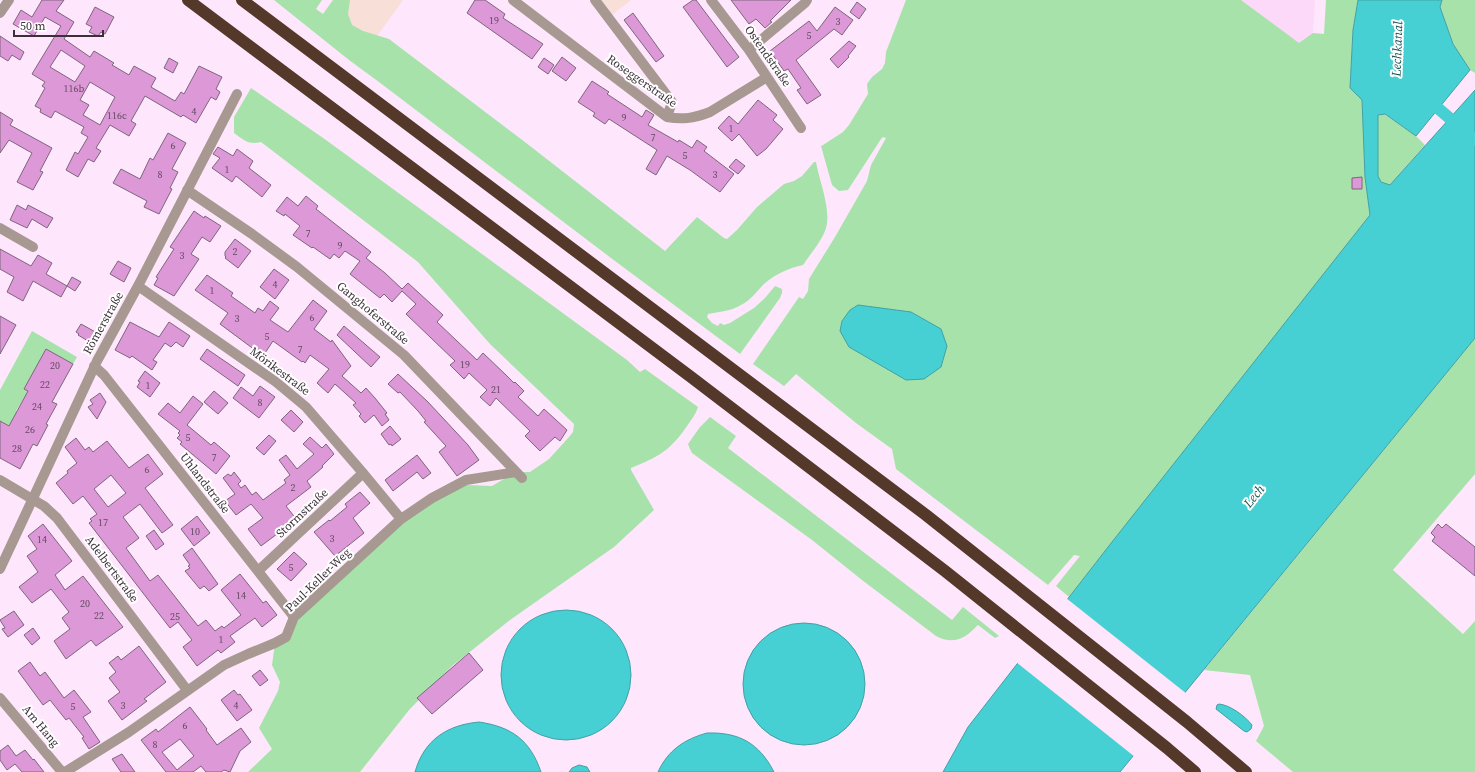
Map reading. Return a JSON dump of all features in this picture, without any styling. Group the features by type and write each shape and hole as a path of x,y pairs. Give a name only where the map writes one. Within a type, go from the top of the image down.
{"highway":[{"path":"188,0 685,372 945,571 1195,772"},
{"path":"242,0 926,516 1187,722 1246,772"}],"street":[{"path":"0,13 10,0"},
{"path":"595,0 672,102 667,117"},
{"name":"Ostendstraße","path":"711,0 749,50 801,128"},
{"path":"749,50 805,4 807,0"},
{"name":"Roseggerstraße","path":"515,1 667,117 678,119 700,116 710,112 767,77"},
{"name":"Römerstraße","path":"0,569 94,366 138,286 237,94"},
{"name":"Ganghoferstraße","path":"187,190 252,234 297,267 400,353 519,475"},
{"path":"0,228 33,247"},
{"name":"Mörikestraße","path":"138,286 276,382 306,407 401,519"},
{"name":"Uhlandstraße","path":"94,366 104,375 294,617"},
{"name":"Stormstraße","path":"258,571 363,473"},
{"name":"Paul-Keller-Weg","path":"64,772 129,732 187,690 234,660 286,637 294,617 401,519 432,498 466,480 519,475"},
{"name":"Adelbertstraße","path":"0,480 33,498 57,518 187,690"},
{"name":"Am Hang","path":"0,698 64,772"}],"shaded area":[{"path":"333,0 403,0 370,46 325,11"},
{"path":"600,0 631,0 612,15"},
{"path":"1241,0 1315,0 1313,33 1299,44"}],"green space":[{"path":"274,0 322,0 316,9 323,14 333,0 350,0 348,14 352,25 363,31 389,39 665,251 697,217 727,239 757,207 784,184 794,181 802,176 814,162 816,162 825,198 827,221 824,233 803,265 777,274 764,284 745,303 733,309 708,314 707,317 712,323 718,326 720,323 724,325 730,323 754,308 775,286 782,289 780,298 740,354 349,60"},
{"path":"906,0 1241,0 1299,43 1313,33 1324,34 1326,0 1358,0 1353,30 1350,88 1362,100 1365,177 1370,215 1069,597 1056,586 1080,556 1074,555 1048,585 896,469 892,449 856,423 796,374 784,386 753,364 799,297 803,299 808,291 809,279 867,181 871,165 886,138 883,137 881,139 848,190 839,191 832,185 821,146 843,132 868,94 867,84 872,77 882,69 885,63 886,52"},
{"path":"1442,0 1475,0 1475,73 1470,70 1453,44 1440,7"},
{"path":"251,88 326,140 627,360 640,372 645,369 698,407 695,415 675,442 663,452 631,468 654,510 614,547 510,620 452,666 409,710 360,772 248,772 272,749 259,728 278,691 280,682 272,665 275,643 294,617 432,498 467,485 492,486 516,472 530,472 549,459 573,432 574,424 490,344 418,262 261,142 249,142 234,133 234,117"},
{"path":"1384,114 1416,136 1425,145 1390,185 1381,182 1378,176 1378,115"},
{"path":"32,331 77,357 73,364 46,349 24,389 28,391 16,411 21,414 13,428 0,421 0,390"},
{"path":"1475,338 1475,474 1393,570 1463,634 1475,621 1475,772 1293,772 1256,741 1264,726 1250,675 1204,670"},
{"path":"710,417 736,436 728,448 952,620 963,607 999,636 995,638 978,625 968,634 958,639 948,640 936,636 812,540 692,453 688,444 700,427"}],"water":[{"name":"Lech","path":"1358,0 1442,0 1440,7 1453,44 1470,70 1416,136 1385,114 1378,115 1378,176 1381,182 1390,185 1475,90 1475,338 1120,772 943,772 968,727 1370,215 1365,177 1362,100 1350,88 1353,30"},
{"path":"858,305 911,312 941,329 947,346 941,367 924,379 906,380 849,347 840,331 842,321 850,310"},
{"path":"572,610 585,612 597,617 608,624 617,633 629,656 631,675 629,694 624,706 617,717 608,726 585,738 560,740 547,738 535,733 524,726 515,717 503,694 501,669 503,656 508,644 515,633 524,624 547,612"},
{"path":"804,623 828,627 847,641 861,660 865,684 861,708 847,727 828,741 804,745 780,741 761,727 747,708 743,684 747,660 761,641 780,627"},
{"path":"1217,705 1228,706 1245,718 1252,725 1251,729 1247,732 1244,731 1216,709"},
{"path":"479,722 501,727 518,737 531,751 541,772 415,772 424,751 438,736 457,727"},
{"path":"707,733 729,735 747,741 762,754 774,772 658,772 667,757 678,746 699,735"},
{"path":"579,765 587,767 590,772 569,772 572,768"}],"pier":[{"path":"1066,598 1187,694 1135,757 1016,662"}],"building":[{"path":"42,0 64,0 56,11 74,22 64,39 90,57 94,51 114,63 112,65 129,75 134,66 156,78 151,87 175,101 181,92 184,94 199,66 222,77 216,89 220,92 216,100 211,97 196,123 183,115 181,117 145,96 131,121 136,124 129,136 110,125 96,148 101,151 94,162 88,159 78,177 66,170 75,152 78,154 88,137 81,133 84,127 55,111 51,118 40,112 41,109 35,106 45,88 42,86 45,82 32,74 61,26 45,17 34,36 13,24 21,10 32,17","holes":["61,50 85,66 75,82 50,67","90,82 115,97 100,125 83,115 89,105 80,100"]},
{"path":"475,0 485,0 505,14 503,18 543,44 532,59 467,13"},
{"path":"693,0 696,0 739,57 727,67 683,7"},
{"path":"731,0 791,0 765,28 756,19 749,24"},
{"path":"857,2 866,9 859,19 850,12"},
{"path":"95,7 114,17 105,34 101,32 98,36 89,32 92,27 86,24"},
{"path":"835,7 853,20 842,35 834,29 796,60 821,95 807,104 797,90 801,88 788,69 784,71 770,51 809,21 817,31"},
{"path":"633,13 664,56 656,62 624,20"},
{"path":"0,36 24,52 20,60 12,55 8,61 0,56"},
{"path":"849,41 856,46 848,56 849,57 838,68 830,59"},
{"path":"562,57 576,68 566,81 552,71"},
{"path":"169,58 178,63 173,73 164,68"},
{"path":"544,58 554,65 548,74 538,67"},
{"path":"592,81 609,92 607,94 642,117 646,110 654,115 648,125 678,142 679,140 692,148 697,140 707,147 704,151 734,174 720,192 690,170 667,156 656,175 646,169 657,150 609,119 605,124 593,116 595,113 578,102"},
{"path":"758,100 777,115 773,120 783,129 766,149 757,156 739,134 732,141 718,128 729,116 738,124"},
{"path":"0,112 13,120 10,125 52,148 40,171 43,172 33,190 17,182 32,153 9,140 0,153"},
{"path":"168,133 186,143 172,169 178,172 170,188 172,189 159,214 144,207 147,201 113,183 121,169 140,179 150,158 153,160"},
{"path":"218,147 233,156 237,149 253,161 249,168 271,185 262,197 236,176 232,182 212,168 220,158 213,154"},
{"path":"736,159 745,166 738,174 729,167"},
{"path":"1362,177 1362,189 1352,189 1352,178"},
{"path":"306,196 318,206 316,209 371,252 366,258 402,289 408,283 443,315 437,322 477,360 483,353 514,383 515,382 524,391 518,397 538,416 544,409 567,430 560,441 555,437 540,451 525,436 530,431 496,398 490,406 480,397 487,390 469,373 464,379 450,365 455,361 406,314 416,304 402,291 392,302 384,294 380,298 350,274 360,261 345,251 339,258 334,254 330,259 293,235 300,226 285,214 284,216 276,211 287,197 298,206"},
{"path":"17,205 26,210 28,205 53,218 47,228 32,219 27,228 10,220"},
{"path":"194,211 204,218 205,216 221,226 210,242 202,237 191,254 199,259 174,296 154,285 158,278 156,277 174,249 170,247"},
{"path":"235,239 251,251 238,268 225,258 225,252"},
{"path":"0,249 31,266 38,255 52,263 46,274 67,286 61,297 33,281 23,301 7,292 14,277 0,269"},
{"path":"118,261 131,268 124,282 110,274"},
{"path":"274,269 289,280 275,299 260,287"},
{"path":"207,275 233,293 231,296 255,313 258,308 263,311 270,301 279,308 270,320 288,332 313,300 327,311 314,329 331,342 332,340 351,366 342,376 361,393 366,388 387,413 385,414 389,420 382,426 374,415 365,423 359,416 361,414 353,405 356,403 335,384 328,393 317,383 329,369 310,355 305,363 303,361 302,362 273,341 263,356 220,324 228,313 195,290"},
{"path":"72,277 81,282 75,291 67,286"},
{"path":"0,316 16,325 0,354"},
{"path":"130,322 159,337 169,322 190,336 183,347 176,342 171,347 165,343 153,360 157,362 152,370 132,356 130,358 115,350"},
{"path":"81,324 99,334 93,344 78,335 79,334 76,332"},
{"path":"344,326 380,357 371,367 337,335"},
{"path":"46,349 73,364 52,402 57,404 46,424 48,425 37,446 33,444 20,469 0,458 0,421 9,426 28,391 24,389"},
{"path":"207,349 245,375 238,386 200,359"},
{"path":"145,371 160,383 150,397 137,387 140,382 138,381"},
{"path":"398,374 428,402 468,445 479,460 457,476 439,452 446,446 424,422 426,421 418,411 400,392 398,393 388,384"},
{"path":"260,386 275,397 259,418 233,398 241,387 253,396"},
{"path":"214,391 228,403 218,414 204,402"},
{"path":"100,393 106,402 97,419 88,407 93,404 90,400"},
{"path":"193,396 203,404 187,425 211,445 214,442 230,456 216,474 180,444 182,442 177,438 180,435 178,433 180,431 158,414 168,403 180,413"},
{"path":"291,410 303,422 294,432 281,420"},
{"path":"390,426 401,439 392,446 391,444 389,445 381,434"},
{"path":"269,435 276,441 264,455 256,448"},
{"path":"310,437 322,448 326,444 334,454 322,466 323,467 307,481 311,487 286,506 297,520 293,523 294,524 287,530 285,528 261,546 248,529 263,518 251,504 236,515 225,501 235,494 223,478 228,474 231,476 234,472 241,481 238,484 241,488 245,485 252,495 256,492 263,500 286,483 284,480 290,475 279,460 286,455 297,469 314,454 303,444"},
{"path":"76,438 85,450 89,447 93,452 107,441 129,468 148,454 163,474 145,488 173,525 162,533 140,504 123,517 139,538 126,548 150,581 158,575 198,626 206,620 215,631 222,626 224,628 241,615 221,590 240,574 263,603 266,601 277,615 262,627 255,618 230,636 235,642 221,653 218,650 197,666 183,647 192,640 178,622 170,628 89,523 92,521 90,519 97,514 83,496 73,504 56,483 77,463 65,447","holes":["111,475 126,493 108,507 94,489"]},
{"path":"417,455 431,473 423,479 417,472 393,491 385,480"},
{"path":"360,492 370,503 353,518 364,533 335,556 314,532 347,507 345,504"},
{"path":"197,516 210,533 194,546 181,529"},
{"path":"43,524 72,561 55,575 65,590 83,576 123,627 96,646 91,640 66,659 54,641 70,629 62,618 69,612 51,589 32,603 19,587 38,572 27,556 37,549 28,536"},
{"path":"1438,524 1442,528 1446,524 1475,547 1475,576 1432,541 1435,537 1431,533"},
{"path":"154,530 164,544 156,550 146,536"},
{"path":"192,548 218,584 209,591 204,586 200,589 185,571 190,568 188,566 190,565 183,555"},
{"path":"294,552 307,564 291,581 277,569"},
{"path":"14,611 24,625 8,637 2,629 5,628 0,620"},
{"path":"33,628 40,638 32,645 24,635"},
{"path":"139,646 166,682 144,699 147,701 122,720 108,701 120,692 109,678 116,672 109,663 118,656 121,660"},
{"path":"469,653 483,670 432,714 417,698"},
{"path":"30,662 40,676 45,672 64,698 74,690 91,712 83,717 100,742 89,749 82,738 84,737 69,718 66,720 50,700 43,705 18,671"},
{"path":"260,670 268,680 260,686 252,676"},
{"path":"234,690 238,695 240,694 252,710 237,721 221,700"},
{"path":"190,707 217,745 241,728 251,742 240,751 230,772 224,770 221,772 206,772 201,766 193,772 166,772 141,740 156,729 158,732","holes":["180,739 194,756 177,770 162,752"]},
{"path":"8,745 16,756 25,750 44,772 22,772 15,764 7,770 0,760 0,751"},
{"path":"122,754 135,772 121,772 112,759"}],"waterway":[{"name":"Lechkanal","path":"1426,98 1475,140"}]}
